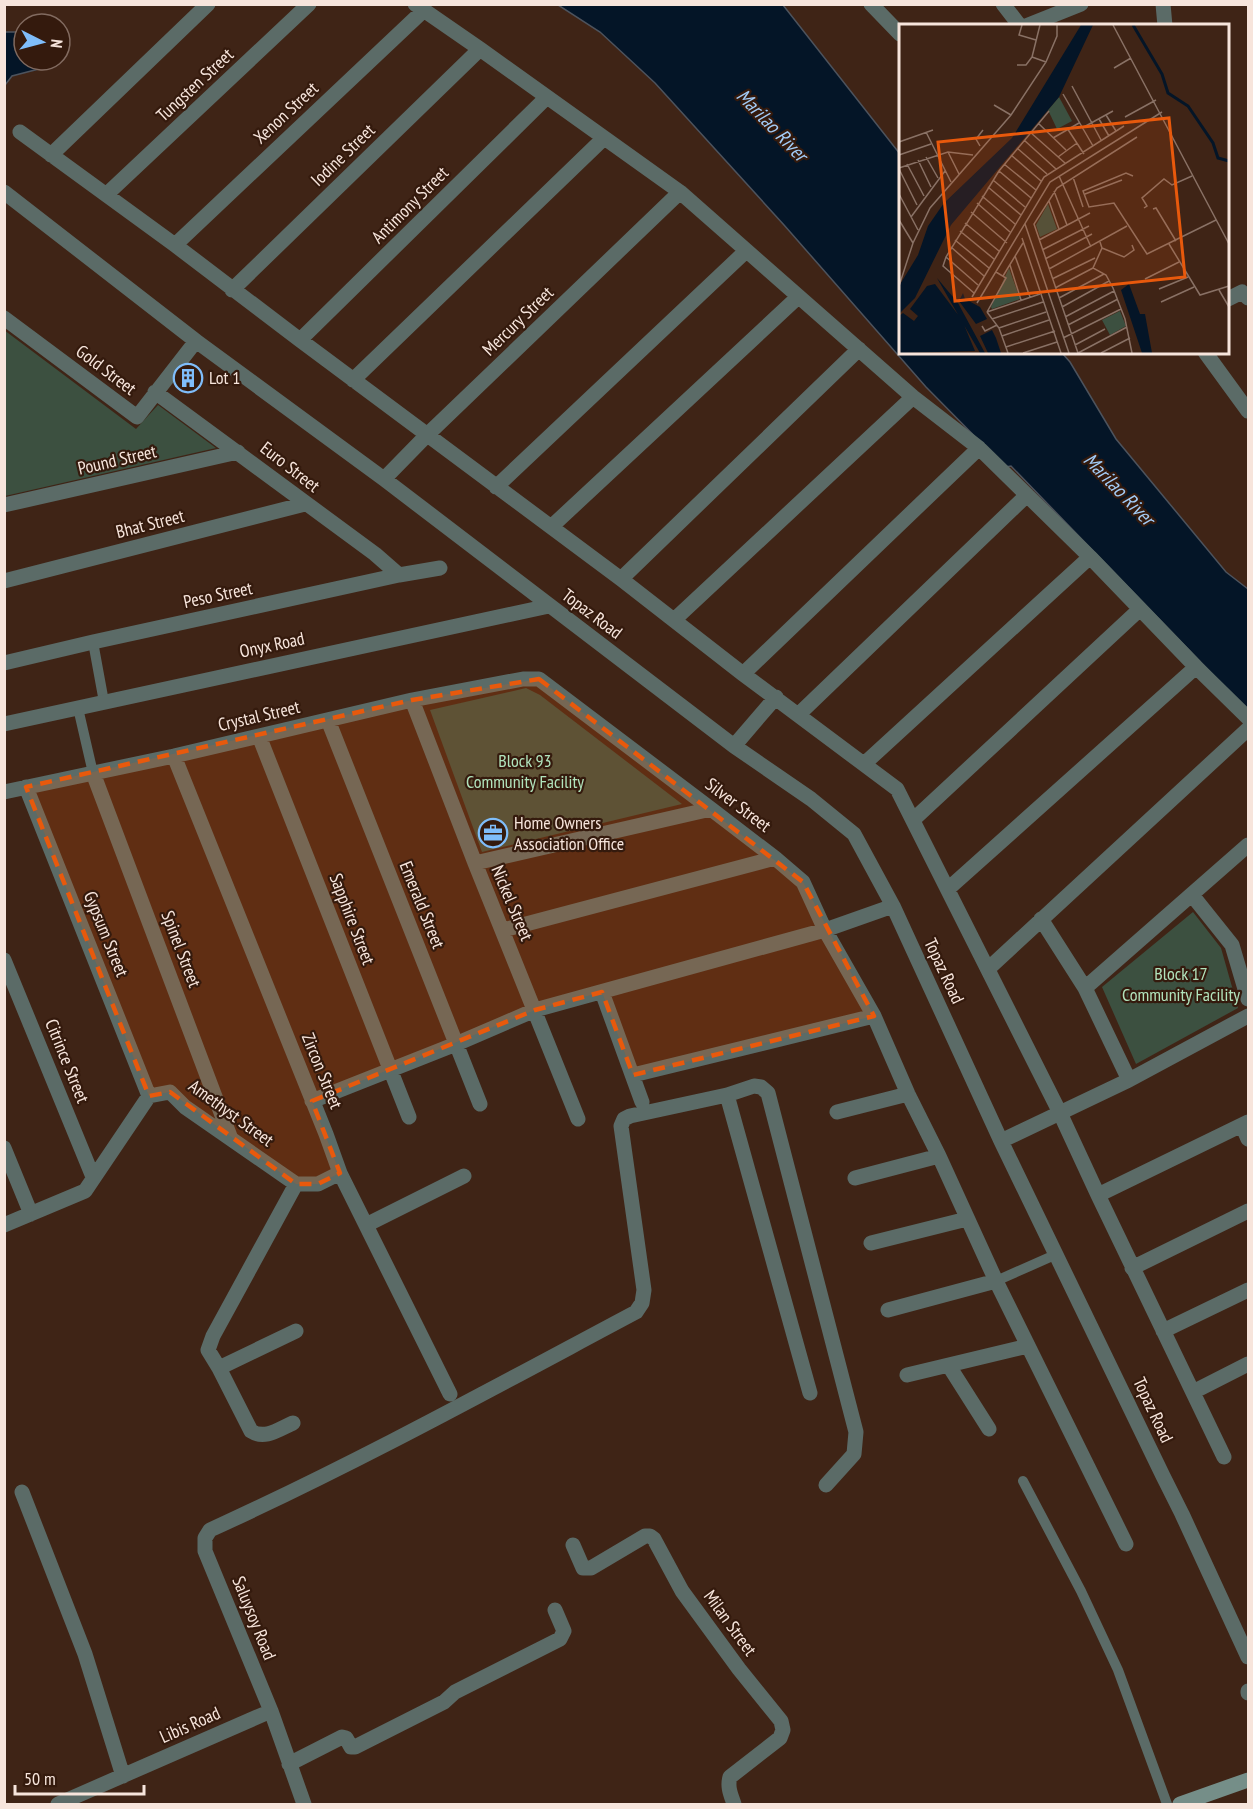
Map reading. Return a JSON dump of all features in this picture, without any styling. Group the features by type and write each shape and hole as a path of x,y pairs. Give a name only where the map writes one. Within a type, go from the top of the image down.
{"main road":[{"path":"1180,1804 1248,1780"}],"street":[{"path":"51,155 208,4"},
{"name":"Tungsten Street","path":"107,194 309,4"},
{"path":"871,4 899,33"},
{"path":"1003,4 1018,24"},
{"path":"1031,24 1081,4"},
{"path":"1163,4 1165,24"},
{"path":"419,7 680,192 913,397 979,448 1248,718"},
{"name":"Xenon Street","path":"174,245 419,7"},
{"name":"Iodine Street","path":"232,290 480,49"},
{"name":"Antimony Street","path":"300,340 547,97"},
{"path":"21,132 107,194 426,436 621,579 897,789 1060,1113 1224,1457"},
{"path":"353,380 604,138"},
{"path":"4,192 196,341 384,480"},
{"name":"Mercury Street","path":"384,480 426,436 680,192"},
{"path":"496,487 746,251"},
{"path":"1229,298 1242,292 1248,298"},
{"path":"551,527 798,297"},
{"name":"Gold Street","path":"4,318 137,417 196,341"},
{"path":"621,579 859,349"},
{"path":"1206,354 1248,411"},
{"name":"Euro Street","path":"155,392 375,554 399,575"},
{"path":"674,620 913,397"},
{"path":"743,674 979,448"},
{"name":"Pound Street","path":"4,505 238,452"},
{"name":"Topaz Road","path":"384,480 734,746 811,799 854,834 893,906 1002,1141 1182,1514 1248,1657"},
{"path":"798,715 1027,495"},
{"name":"Bhat Street","path":"4,581 305,504"},
{"path":"864,764 1090,557"},
{"name":"Peso Street","path":"4,663 399,575 440,568"},
{"name":"Onyx Road","path":"4,724 549,606"},
{"path":"913,820 1140,609"},
{"path":"948,889 1196,667"},
{"name":"Crystal Street","path":"4,792 174,756 412,700 523,680"},
{"name":"Silver Street","path":"523,680 539,680 711,809 803,882 825,930 874,1016 996,1281 1126,1544"},
{"path":"734,746 776,697"},
{"name":"Nickel Street","path":"412,700 578,1119"},
{"name":"Emerald Street","path":"328,720 480,1104"},
{"path":"988,969 1248,729"},
{"name":"Sapphire Street","path":"259,736 409,1117"},
{"name":"Zircon Street","path":"174,756 340,1173 450,1394"},
{"name":"Spinel Street","path":"93,773 231,1139"},
{"name":"Gypsum Street","path":"26,787 149,1095"},
{"path":"475,863 711,809"},
{"path":"1085,988 1248,846"},
{"path":"503,930 775,858"},
{"path":"1192,895 1232,945 1248,999"},
{"path":"312,1101 535,1010 825,930 893,906"},
{"path":"1041,919 1085,988 1129,1080"},
{"name":"Citrince Street","path":"4,960 93,1177"},
{"path":"602,992 642,1102"},
{"path":"633,1075 874,1016"},
{"path":"1002,1141 1129,1080 1248,1016"},
{"path":"810,1393 727,1095 754,1086 761,1087 768,1093 856,1432 854,1454 826,1485"},
{"name":"Amethyst Street","path":"149,1095 170,1092 185,1107 296,1184"},
{"path":"837,1112 908,1094"},
{"path":"4,1225 84,1191 149,1095"},
{"name":"Saluysoy Road","path":"304,1804 271,1711 205,1551 205,1538 210,1530 271,1503 636,1312 642,1303 644,1290 621,1126 624,1119 630,1116 727,1095"},
{"path":"1098,1196 1245,1123 1248,1139"},
{"path":"4,1148 31,1214"},
{"path":"855,1178 939,1156"},
{"path":"293,1423 267,1435 258,1435 251,1431 208,1350 213,1336 296,1184 318,1184 340,1173"},
{"path":"366,1225 464,1176"},
{"path":"1132,1268 1248,1211"},
{"path":"871,1242 967,1220"},
{"path":"888,1310 996,1281"},
{"path":"1163,1331 1248,1290"},
{"path":"219,1368 296,1331"},
{"path":"907,1375 1028,1347"},
{"path":"1192,1392 1248,1364"},
{"path":"949,1366 989,1429"},
{"path":"22,1492 85,1654 123,1776"},
{"name":"Milan Street","path":"573,1545 582,1568 586,1569 645,1536 654,1539 682,1591 739,1669 781,1721 783,1730 780,1738 730,1777 728,1784 734,1804"},
{"path":"289,1764 342,1737 355,1747 444,1702 455,1692 560,1639 564,1631 555,1610"},
{"name":"Libis Road","path":"58,1804 271,1711"}],"lane":[{"path":"93,642 104,702"},
{"path":"78,708 93,773"},
{"path":"996,1281 1057,1254"},
{"path":"1023,1481 1081,1591 1118,1670 1167,1804"}],"highlighted area":[{"path":"539,679 803,882 874,1016 633,1075 602,992 535,1010 312,1101 340,1173 318,1184 296,1184 170,1092 149,1096 26,787 412,700"}],"green space":[{"path":"4,330 136,429 158,405 216,448 5,496"},
{"name":"Block 93 Community Facility","path":"526,688 540,695 682,804 482,852 430,710"},
{"name":"Block 17 Community Facility","path":"1193,912 1221,948 1238,1008 1136,1064 1102,987"}],"water":[{"name":"Marilao River","path":"558,5 783,5 899,153 899,354 1063,354 1116,439 1226,572 1248,589 1248,711 1011,466 1005,467 926,387 784,225 655,83 600,32"},
{"path":"4,32 12,32 12,72 27,72 12,76 5,85"}],"place":[{"name":"Lot 1","path":"188,378"},
{"name":"Home Owners Association Office","path":"493,833"}]}
